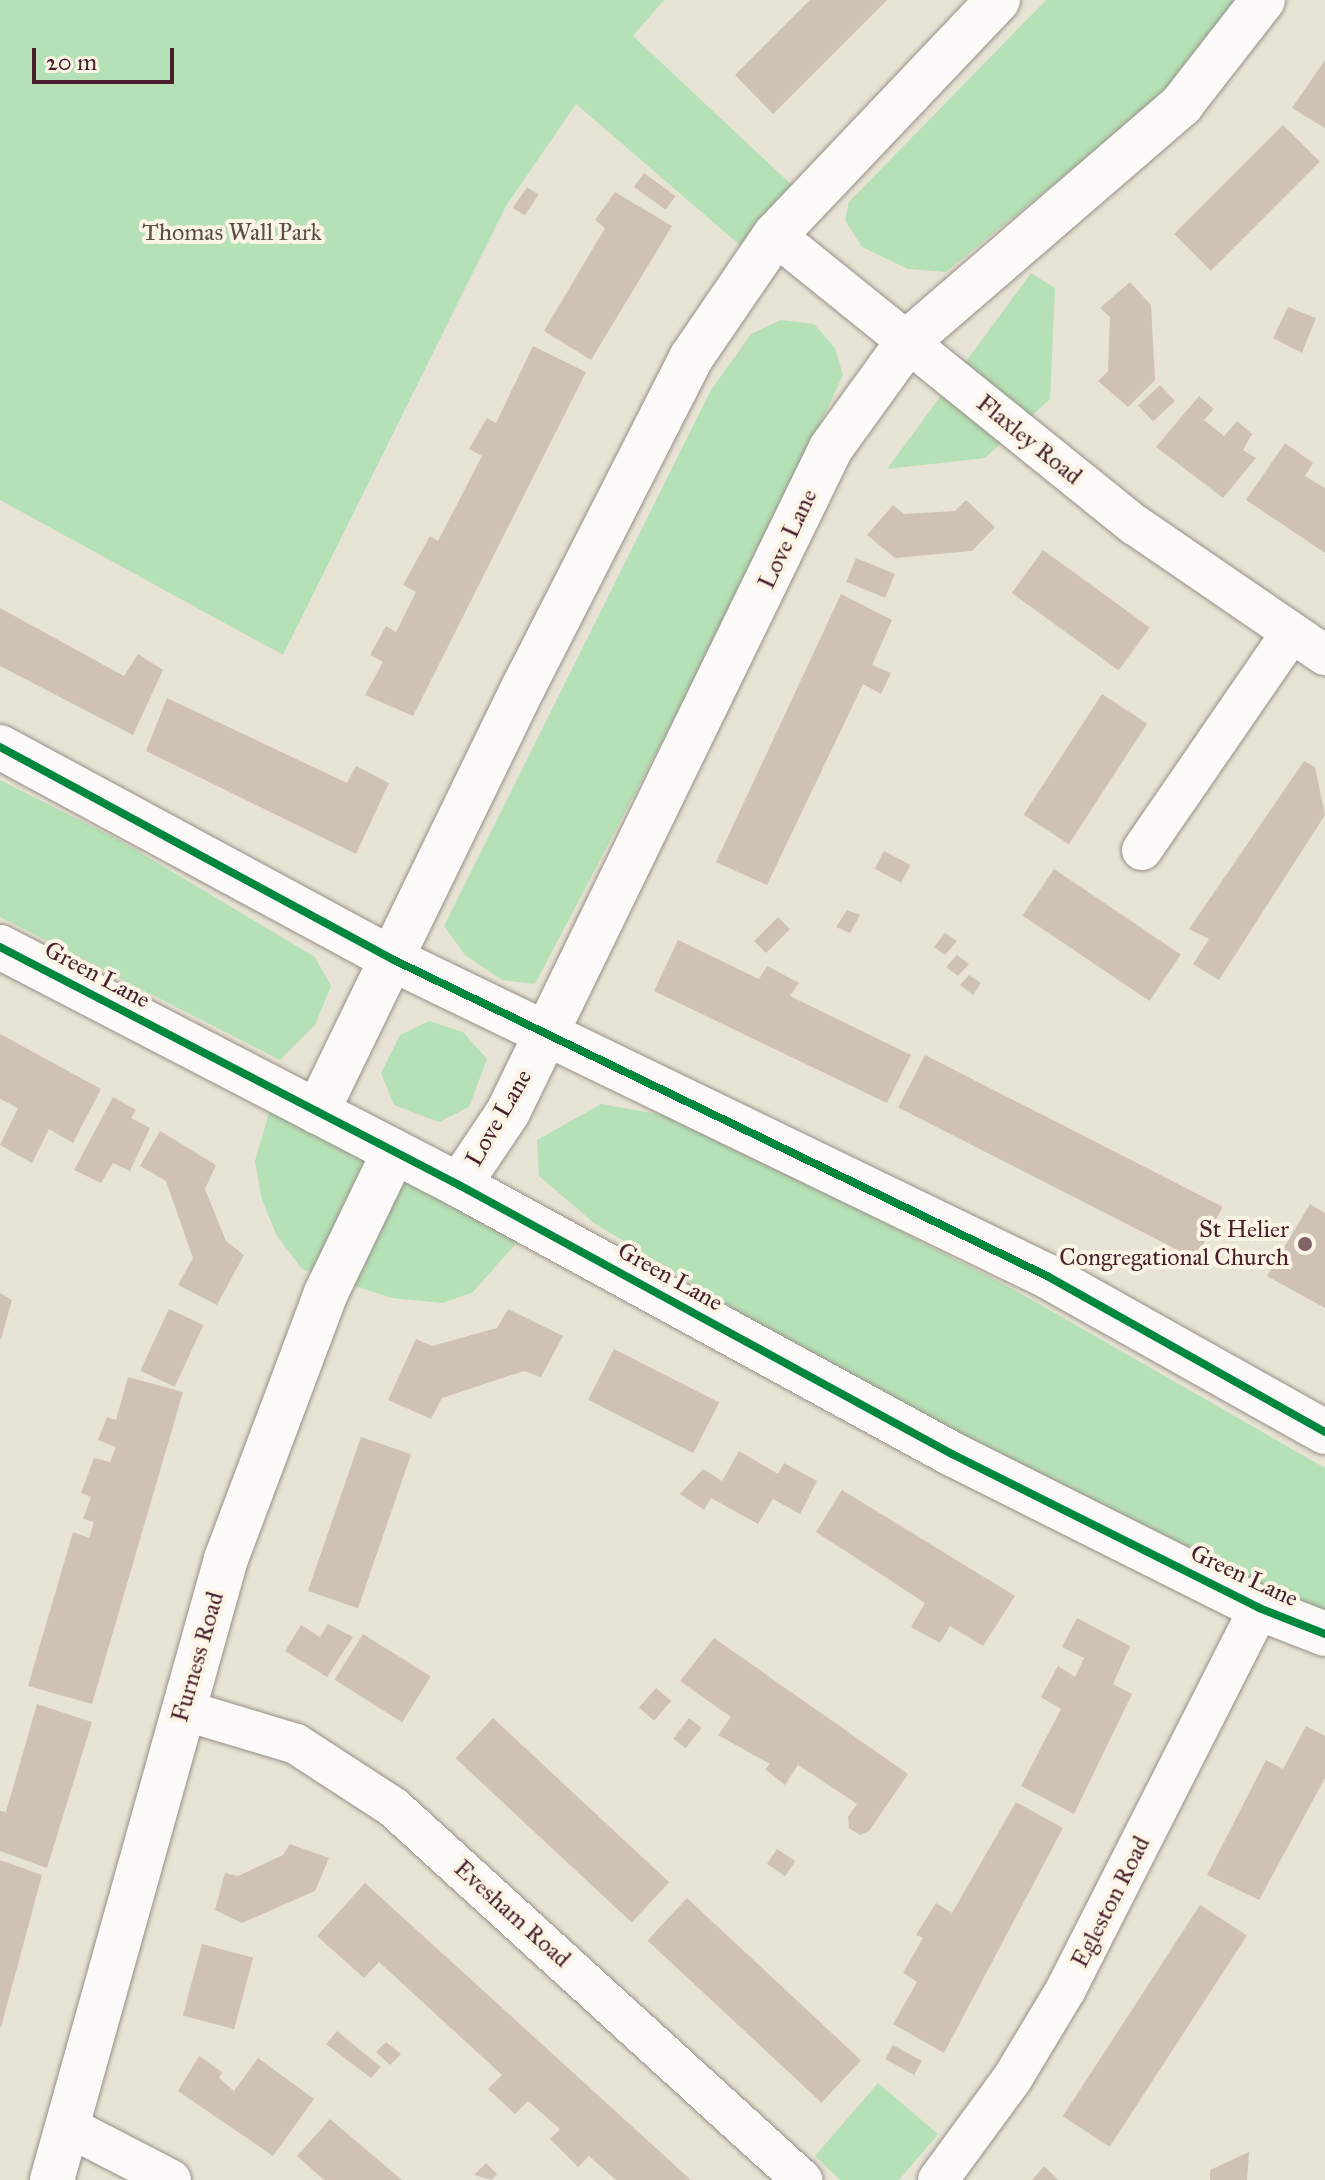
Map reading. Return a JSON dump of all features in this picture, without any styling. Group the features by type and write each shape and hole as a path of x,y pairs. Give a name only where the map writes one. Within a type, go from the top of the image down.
{"street":[{"path":"317,1112 394,960 524,686 691,358 775,235 998,0"},
{"name":"Love Lane","path":"459,1185 508,1112 831,448 909,340 1182,104 1263,0"},
{"name":"Flaxley Road","path":"775,235 1135,525 1290,635 1325,655"},
{"path":"1142,850 1290,635"},
{"path":"0,747 394,960 1047,1276 1325,1432"},
{"name":"Green Lane","path":"0,947 459,1185 952,1454 1259,1608 1325,1634"},
{"name":"Furness Road","path":"52,2180 226,1559 326,1293 394,1152"},
{"name":"Egleston Road","path":"938,2180 1012,2079 1066,1989 1259,1608"},
{"name":"Evesham Road","path":"183,1710 296,1744 393,1807 802,2180"},
{"path":"67,2126 171,2180"}],"green space":[{"name":"Thomas Wall Park","path":"0,0 664,0 633,36 795,188 749,253 576,104 506,206 283,655 0,500"},
{"path":"1046,0 1240,0 1173,87 946,272 908,269 862,247 845,220 849,202"},
{"path":"1031,273 1055,288 1050,399 985,458 887,469"},
{"path":"781,320 814,324 835,348 843,375 760,555 535,984 502,980 465,955 444,926 711,390 751,334"},
{"path":"0,780 121,841 315,957 331,986 315,1025 280,1060 0,917"},
{"path":"429,1021 463,1032 487,1059 469,1107 439,1122 394,1105 381,1073 400,1035"},
{"path":"273,1099 526,1232 473,1292 443,1303 392,1298 302,1269 277,1236 262,1200 255,1161"},
{"path":"601,1104 680,1118 1013,1289 1325,1468 1325,1616 890,1404 594,1223 539,1176 537,1140"},
{"path":"878,2083 938,2134 899,2180 840,2180 815,2156"}],"building":[{"path":"810,0 887,0 773,114 735,75"},
{"path":"1325,60 1325,128 1292,108"},
{"path":"1283,125 1320,162 1211,271 1174,234"},
{"path":"644,173 676,196 666,210 634,187"},
{"path":"527,187 539,195 525,216 513,208"},
{"path":"615,192 672,226 591,360 544,331 605,228 595,220"},
{"path":"1130,282 1151,305 1155,380 1128,407 1098,381 1108,371 1110,317 1100,308"},
{"path":"1288,307 1316,318 1302,353 1273,338"},
{"path":"533,346 586,372 413,716 365,695 383,662 370,655 386,626 396,632 416,592 403,585 430,536 438,541 482,456 469,449 487,418 496,423"},
{"path":"1160,385 1175,401 1153,422 1138,405"},
{"path":"1199,396 1214,409 1204,420 1224,436 1237,421 1252,434 1243,450 1256,458 1223,498 1156,447"},
{"path":"1285,443 1313,463 1305,476 1325,488 1325,553 1246,500"},
{"path":"966,500 995,527 972,551 895,558 867,535 893,505 904,514 955,511"},
{"path":"1043,550 1150,628 1119,670 1012,593"},
{"path":"856,558 895,574 885,598 846,582"},
{"path":"841,594 892,620 872,665 891,673 881,694 863,684 767,885 716,862"},
{"path":"0,608 124,676 138,654 163,670 133,735 0,666"},
{"path":"1102,694 1147,723 1069,844 1024,815"},
{"path":"167,698 347,783 356,766 389,783 356,854 146,751"},
{"path":"1304,761 1315,767 1325,815 1219,980 1193,964 1209,939 1189,929"},
{"path":"884,851 910,865 901,883 875,869"},
{"path":"1054,869 1181,955 1150,1001 1023,915"},
{"path":"847,910 860,915 850,933 836,927"},
{"path":"778,917 790,929 766,953 754,941"},
{"path":"945,933 957,941 945,955 934,947"},
{"path":"678,940 759,979 767,966 799,983 790,996 911,1055 887,1103 654,991"},
{"path":"957,955 969,964 958,976 946,967"},
{"path":"969,975 981,983 973,995 960,985"},
{"path":"0,1034 101,1089 73,1143 49,1129 32,1163 0,1145 18,1108 0,1099"},
{"path":"925,1055 1223,1207 1196,1259 898,1108"},
{"path":"113,1097 136,1110 131,1118 150,1128 130,1171 113,1163 101,1183 74,1170"},
{"path":"160,1131 216,1165 205,1189 226,1241 244,1255 217,1305 178,1285 193,1258 166,1181 140,1166"},
{"name":"St Helier Congregational Church","path":"1310,1204 1325,1213 1325,1308 1267,1276"},
{"path":"0,1293 12,1300 1,1339 0,1339"},
{"path":"169,1309 203,1325 175,1387 140,1371"},
{"path":"508,1309 563,1336 541,1377 524,1371 442,1398 431,1419 388,1400 416,1339 432,1346 497,1328"},
{"path":"614,1349 719,1403 693,1453 588,1400"},
{"path":"128,1377 183,1392 92,1704 28,1686 73,1532 89,1538 94,1522 83,1519 91,1497 81,1493 94,1458 110,1462 116,1447 98,1440 107,1417 116,1420"},
{"path":"361,1437 411,1454 358,1608 308,1591"},
{"path":"739,1451 778,1474 784,1463 817,1481 800,1514 773,1499 758,1524 711,1498 704,1510 680,1494 703,1469 722,1481"},
{"path":"842,1490 1015,1596 983,1646 950,1626 940,1643 911,1627 925,1603 816,1532"},
{"path":"1077,1618 1130,1646 1113,1684 1132,1694 1074,1814 1021,1786 1061,1709 1041,1697 1058,1666 1075,1677 1084,1658 1062,1647"},
{"path":"328,1624 353,1637 327,1677 285,1651 301,1625 320,1637"},
{"path":"363,1634 431,1676 402,1722 334,1680"},
{"path":"714,1638 908,1774 869,1831 860,1835 849,1828 848,1817 857,1804 798,1765 785,1785 765,1769 770,1764 718,1735 731,1717 680,1681"},
{"path":"656,1688 671,1701 654,1721 639,1708"},
{"path":"37,1704 92,1722 47,1868 0,1851 0,1811 6,1812"},
{"path":"493,1718 669,1882 632,1923 455,1758"},
{"path":"689,1718 702,1728 686,1748 673,1738"},
{"path":"1306,1726 1325,1736 1325,1778 1259,1900 1207,1875 1266,1760 1283,1769"},
{"path":"1016,1802 1063,1828 944,2053 893,2024 917,1982 903,1973 923,1938 916,1935 936,1903 952,1913"},
{"path":"290,1844 329,1858 315,1891 242,1923 215,1910 225,1873 238,1876 283,1855"},
{"path":"777,1849 795,1861 785,1876 767,1864"},
{"path":"0,1860 42,1875 1,2027 0,2027"},
{"path":"365,1883 691,2180 616,2180 589,2156 578,2167 550,2139 560,2129 528,2101 515,2114 488,2089 502,2075 379,1962 364,1978 317,1936"},
{"path":"687,1898 861,2060 822,2103 647,1940"},
{"path":"1200,1905 1247,1935 1110,2147 1063,2116"},
{"path":"202,1944 253,1958 234,2029 183,2015"},
{"path":"337,2031 381,2067 371,2078 326,2044"},
{"path":"386,2042 401,2054 390,2065 376,2052"},
{"path":"893,2045 922,2061 914,2075 885,2059"},
{"path":"199,2056 222,2072 219,2078 234,2091 258,2058 314,2099 273,2156 178,2091"},
{"path":"330,2119 402,2180 324,2180 297,2156"},
{"path":"1249,2152 1247,2180 1210,2180 1210,2170"},
{"path":"486,2163 497,2174 492,2180 474,2175"},
{"path":"1044,2166 1058,2180 1032,2180"}],"cycle path":[{"path":"0,747 394,960 1047,1276 1325,1432"},
{"path":"0,947 459,1185 952,1454 1259,1608 1325,1634"}],"place":[{"name":"St Helier Congregational Church","path":"1305,1244"}]}
